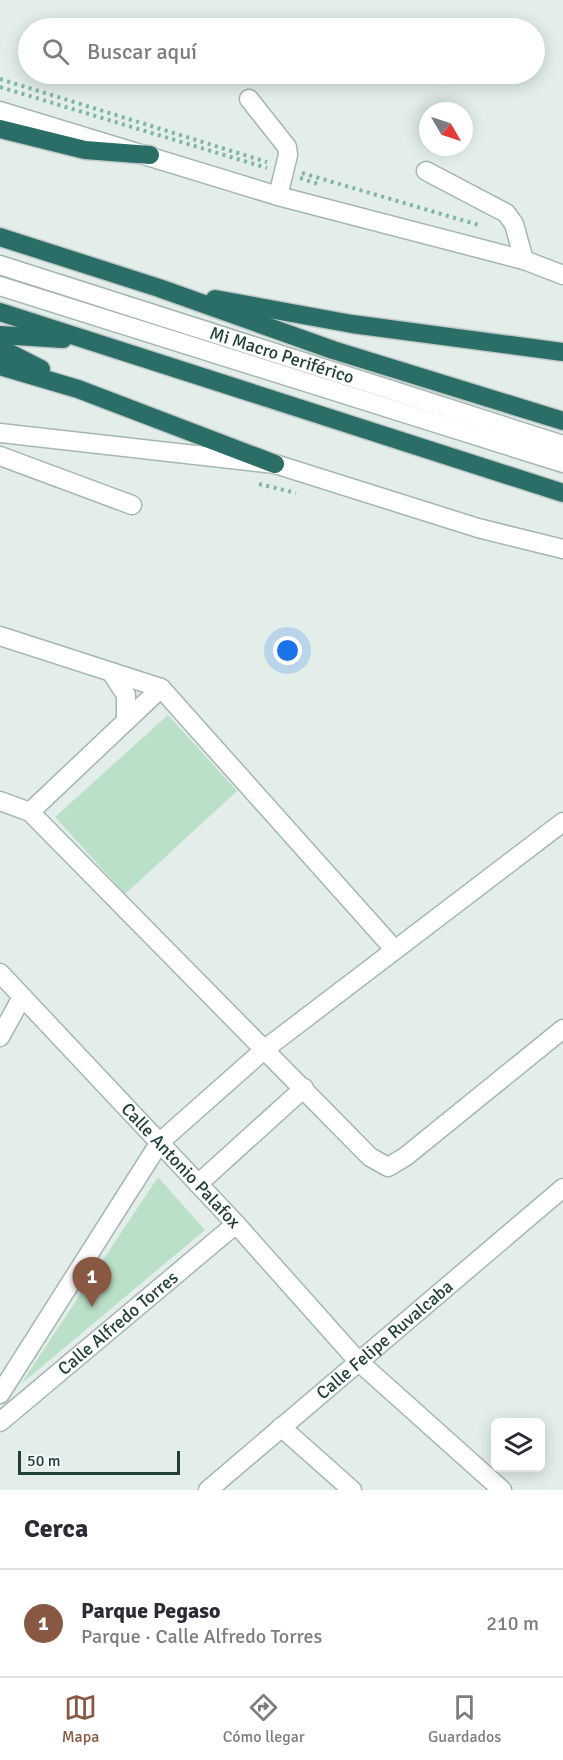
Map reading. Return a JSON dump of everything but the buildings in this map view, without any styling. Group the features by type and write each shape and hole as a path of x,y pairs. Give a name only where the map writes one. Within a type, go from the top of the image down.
{"highway":[{"path":"0,129 85,150 150,154"},
{"path":"0,237 159,288 333,350 563,421"},
{"path":"159,288 352,324 563,352"},
{"path":"0,312 563,493"},
{"path":"0,335 92,341"},
{"path":"0,348 78,389"},
{"path":"0,366 78,389 275,464"}],"street":[{"path":"249,99 287,147 288,155 278,196"},
{"path":"0,111 150,154 278,196 524,260 563,275"},
{"path":"426,171 506,213 514,224 524,260"},
{"name":"Mi Macro Periférico","path":"0,265 563,445"},
{"name":"Mi Macro Periférico","path":"0,285 563,463"},
{"path":"0,433 275,464 478,528 563,549"},
{"path":"0,456 132,505"},
{"path":"0,636 161,688 394,949"},
{"path":"111,672 126,695 126,721"},
{"path":"30,812 161,688"},
{"path":"0,801 30,812 370,1157 388,1167 405,1157 563,1029"},
{"path":"0,1394 160,1142 265,1049 563,822"},
{"name":"Calle Antonio Palafox","path":"0,973 236,1224 358,1361 502,1490"},
{"path":"0,1037 22,998"},
{"path":"198,1184 304,1088"},
{"name":"Calle Felipe Ruvalcaba","path":"208,1490 563,1188"},
{"name":"Calle Alfredo Torres","path":"0,1422 236,1224"},
{"path":"281,1427 352,1490"}],"path":[{"path":"251,482 297,494"}],"green space":[{"path":"168,715 237,791 125,894 55,817"},
{"path":"158,1177 205,1230 21,1384"}],"place":[{"name":"Parque Pegaso","path":"92,1307"}]}
